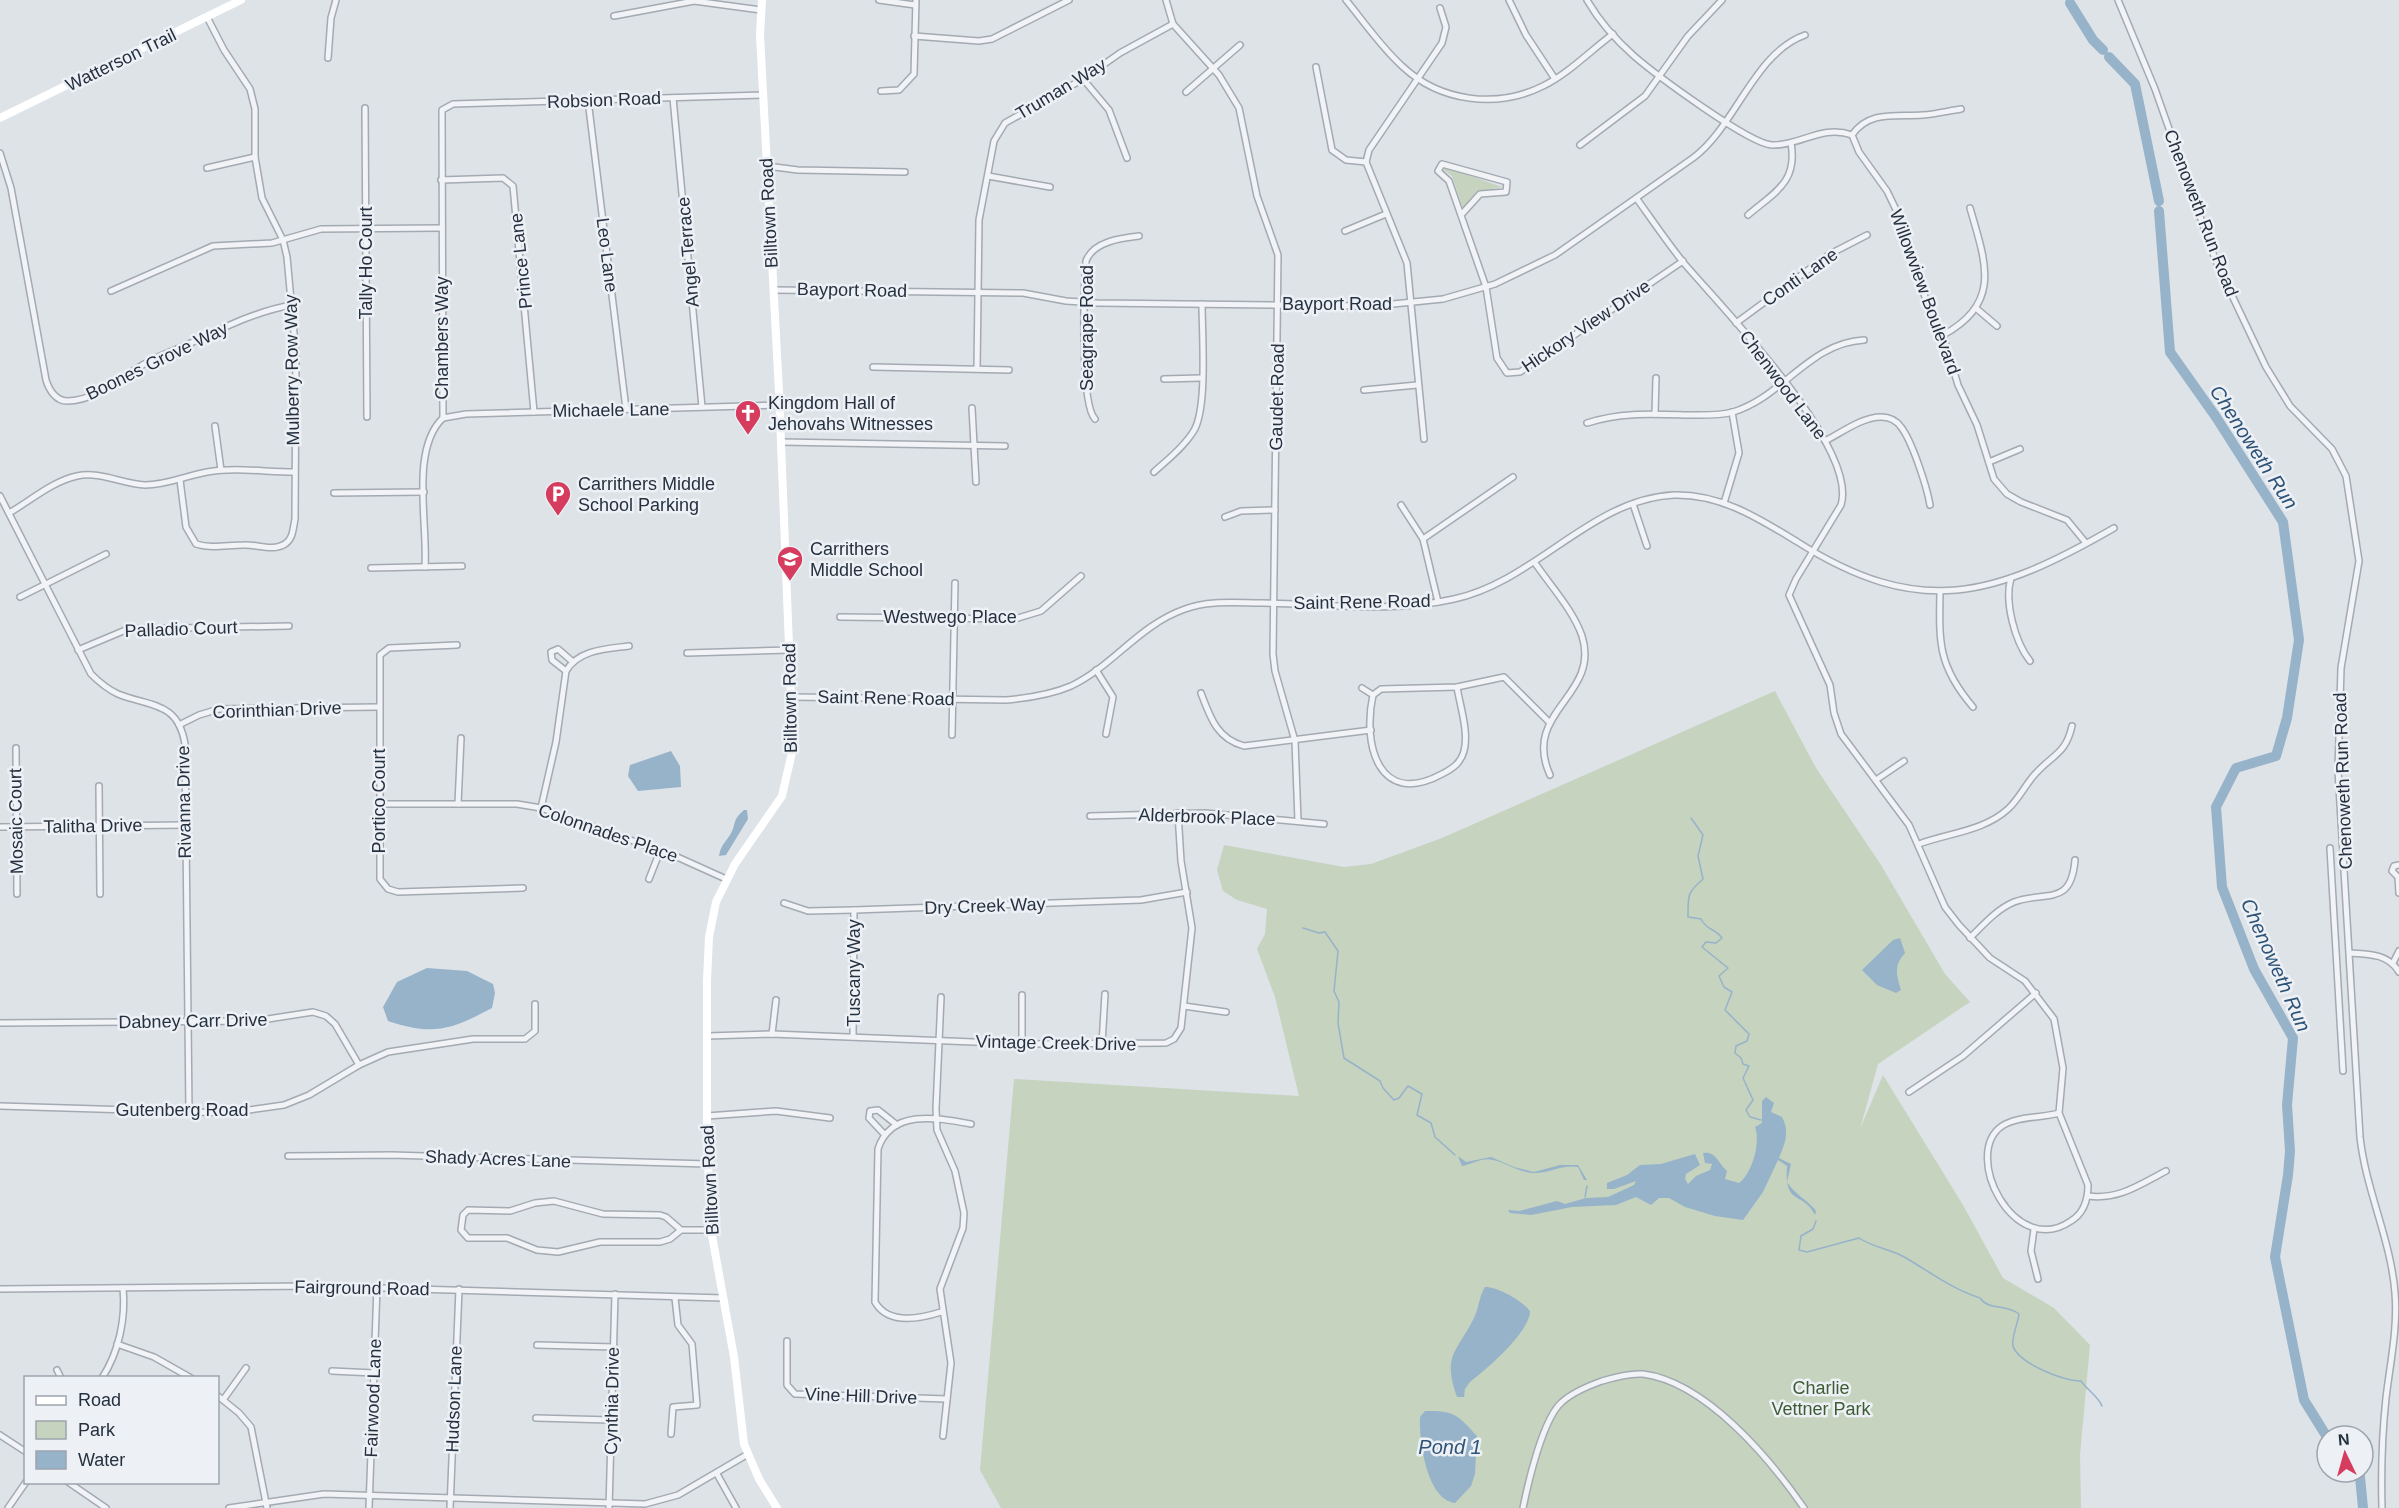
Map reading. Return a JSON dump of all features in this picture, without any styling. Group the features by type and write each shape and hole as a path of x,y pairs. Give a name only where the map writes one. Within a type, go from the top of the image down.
{"main road":[{"name":"Watterson Trail","path":"0,118 241,0"},
{"name":"Billtown Road","path":"762,0 763,95 781,442 793,748 785,791 774,811 726,879 716,902 709,937 707,1116 711,1230 734,1357 742,1433 759,1479 777,1508"}],"street":[{"path":"328,57 331,18 336,0"},
{"path":"879,0 915,2 914,74 899,90 881,91"},
{"path":"914,36 992,39 1069,0"},
{"name":"Gaudet Road","path":"1166,0 1173,24 1213,69 1230,92 1242,116 1257,196 1278,255 1274,663 1295,741 1298,821"},
{"path":"1346,0 1400,65 1418,79 1452,95 1493,100 1531,92 1555,79 1612,34"},
{"path":"1509,0 1526,35 1555,79"},
{"path":"1587,0 1612,34 1660,76 1727,122 1764,144 1791,143 1822,132 1852,135 1864,122 1879,116 1922,115 1961,109"},
{"path":"1580,145 1635,104 1660,76 1688,36 1722,0"},
{"name":"Chenoweth Run Road","path":"2118,0 2155,89 2215,259 2266,367 2290,406 2332,449 2346,476 2359,561 2344,641 2339,689 2338,770 2362,1149 2370,1191 2391,1263 2395,1293 2395,1320 2382,1431 2382,1508"},
{"path":"614,16 694,1 761,10"},
{"path":"1424,439 1409,304 1407,263 1366,162 1369,150 1444,38 1446,27 1440,8"},
{"name":"Mulberry Row Way","path":"180,480 186,527 196,544 206,548 245,544 273,548 283,546 292,536 295,519 296,375 287,257 283,240 262,198 255,157 255,109 250,89 224,50 207,17"},
{"name":"Truman Way","path":"976,369 979,220 994,141 1005,123 1083,79 1120,53 1173,24"},
{"name":"Bayport Road","path":"774,290 977,292 1029,294 1085,302 1202,304 1409,304 1443,299 1486,287 1529,270 1556,255 1637,199 1700,153 1727,122 1773,55 1787,43 1805,35"},
{"path":"1186,92 1240,45"},
{"path":"1316,67 1332,150 1346,160 1366,162"},
{"path":"1083,79 1109,110 1127,158"},
{"name":"Robsion Road","path":"446,106 763,95"},
{"name":"Angel Terrace","path":"673,98 702,407"},
{"name":"Leo Lane","path":"588,100 626,409"},
{"name":"Chambers Way","path":"425,567 424,492 427,446 436,424 443,418 440,116 446,106"},
{"name":"Tally Ho Court","path":"365,108 367,417"},
{"name":"Willowview Boulevard","path":"1852,135 1859,152 1887,191 1901,220 1925,297 1943,335 1958,385 1977,425 1994,479 2007,494 2030,507 2067,520 2086,543"},
{"path":"1748,215 1788,178 1793,163 1791,143"},
{"name":"Boones Grove Way","path":"0,153 13,197 46,380 50,391 60,399 68,401 86,397 162,356 253,315 292,305"},
{"path":"207,168 255,157"},
{"name":"Hickory View Drive","path":"1461,216 1480,194 1506,192 1508,182 1442,164 1438,171 1449,181 1461,216 1486,287 1497,358 1505,373 1513,374 1529,367 1683,261"},
{"path":"767,166 798,170 905,172"},
{"path":"988,176 1050,187"},
{"name":"Prince Lane","path":"441,180 503,178 513,186 534,412"},
{"name":"Chenwood Lane","path":"1637,199 1683,261 1811,416 1840,472 1844,493 1835,517 1791,586 1790,599 1830,685 1834,713 1841,734 1899,810 1919,844 1945,907 1990,958 2025,981 2054,1019 2064,1076 2059,1113 2088,1185 2088,1196"},
{"path":"1943,335 1966,320 1977,309 1985,282 1986,266 1970,208"},
{"path":"1345,231 1386,214"},
{"path":"111,291 213,246 283,240 321,229 441,228"},
{"name":"Conti Lane","path":"1736,323 1830,254 1867,235"},
{"name":"Seagrape Road","path":"1095,419 1087,405 1086,261 1090,252 1101,245 1139,236"},
{"path":"1154,472 1196,428 1200,413 1202,304"},
{"path":"1977,309 1997,326"},
{"path":"1587,423 1621,415 1732,412 1756,401 1819,354 1845,342 1864,340"},
{"path":"873,367 1009,370"},
{"path":"1164,379 1201,378"},
{"path":"1655,414 1656,378"},
{"path":"1364,390 1418,385"},
{"name":"Michaele Lane","path":"443,418 466,414 779,405"},
{"path":"972,408 976,482"},
{"path":"1724,503 1739,453 1732,412"},
{"path":"1825,441 1872,418 1886,417 1896,421 1904,431 1928,491 1930,505"},
{"path":"216,426 221,470"},
{"path":"781,442 1005,446"},
{"path":"1989,462 2020,449"},
{"path":"9,513 60,482 78,475 99,476 142,485 240,468 294,472"},
{"path":"1423,538 1513,477"},
{"path":"334,493 424,492"},
{"name":"Saint Rene Road","path":"792,697 1006,700 1041,696 1073,685 1096,670 1154,623 1188,608 1222,602 1398,606 1438,602 1484,590 1535,563 1602,517 1633,504 1674,495 1699,497 1724,503 1749,513 1841,568 1876,582 1940,592 1982,588 2010,578 2058,559 2114,528"},
{"name":"Rivanna Drive","path":"0,496 91,674 104,686 118,694 156,704 168,712 179,725 184,744 189,1112"},
{"path":"1633,504 1647,546"},
{"path":"1401,505 1423,538 1438,602"},
{"path":"1226,517 1241,511 1275,510"},
{"path":"20,597 106,554"},
{"path":"1535,563 1575,622 1584,649 1582,675 1549,722 1543,748 1550,775"},
{"path":"371,568 462,566"},
{"name":"Westwego Place","path":"840,617 955,619 1025,617 1050,605 1081,576"},
{"path":"2010,578 2007,589 2015,628 2030,661"},
{"path":"952,735 955,583"},
{"path":"1940,592 1939,639 1943,660 1955,685 1973,707"},
{"name":"Palladio Court","path":"78,650 128,629 289,626"},
{"name":"Portico Court","path":"457,645 389,648 383,651 379,658 379,873 388,889 398,892 523,888"},
{"path":"541,808 556,742 566,671 573,662 592,652 629,646"},
{"path":"566,671 552,660 551,652 558,649 573,662"},
{"path":"687,653 790,650"},
{"path":"1096,670 1110,691 1113,700 1106,734"},
{"path":"1457,687 1464,734 1464,751 1456,766 1435,778 1414,784 1389,777 1380,769 1373,757 1371,730 1373,695 1381,689 1457,687 1505,677 1549,722"},
{"path":"1362,688 1373,695"},
{"path":"1202,693 1215,726 1229,741 1249,747 1371,730"},
{"name":"Corinthian Drive","path":"179,725 199,715 219,709 378,707"},
{"path":"1919,844 1981,826 2001,815 2013,804 2035,774 2066,746 2072,726"},
{"path":"458,804 461,738"},
{"name":"Mosaic Court","path":"16,748 17,894"},
{"path":"1876,780 1904,761"},
{"path":"99,786 100,894"},
{"name":"Colonnades Place","path":"379,804 517,804 541,808 660,851 726,879"},
{"name":"Alderbrook Place","path":"1090,816 1179,813 1323,824"},
{"name":"Vintage Creek Drive","path":"707,1036 772,1034 854,1036 940,1042 1022,1044 1162,1044 1170,1041 1181,1028 1192,928 1181,861 1179,813"},
{"name":"Talitha Drive","path":"0,827 185,825"},
{"path":"2330,848 2343,1071"},
{"path":"649,879 660,851"},
{"path":"1970,938 2005,907 2023,899 2050,897 2061,892 2072,877 2074,860"},
{"path":"2399,865 2394,866 2392,871 2398,876 2399,894"},
{"name":"Dry Creek Way","path":"784,903 808,911 854,910 1141,900 1187,892"},
{"name":"Tuscany Way","path":"854,910 854,1036"},
{"path":"2394,963 2399,951"},
{"path":"2350,953 2373,954 2394,963 2399,972"},
{"path":"1909,1092 1976,1046 2036,993"},
{"path":"1102,1044 1105,994"},
{"path":"1022,995 1022,1044"},
{"path":"941,997 937,1130 962,1194 964,1213 963,1228 940,1289 941,1312 951,1363 942,1436"},
{"path":"772,1034 776,999"},
{"name":"Gutenberg Road","path":"0,1106 240,1113 284,1105 309,1095 358,1065 388,1052 472,1039 525,1039 535,1031 535,1004"},
{"path":"1184,1006 1226,1012"},
{"name":"Dabney Carr Drive","path":"0,1023 255,1021 313,1012 326,1016 335,1024 358,1065"},
{"path":"2340,1018 2353,1017"},
{"path":"885,1135 869,1118 870,1111 878,1110 897,1125"},
{"path":"707,1116 776,1111 830,1118"},
{"path":"2059,1113 2009,1122 1998,1130 1989,1145 1990,1174 1996,1193 2010,1212 2034,1230 2052,1229 2069,1223 2083,1209 2088,1196 2107,1197 2124,1194 2166,1171"},
{"path":"941,1312 897,1319 882,1312 875,1302 878,1149 885,1135 897,1125 917,1118 936,1117 970,1124"},
{"name":"Shady Acres Lane","path":"288,1156 391,1155 708,1164"},
{"path":"681,1230 666,1217 660,1215 603,1214 554,1201 535,1203 510,1211 468,1210 463,1215 461,1230 468,1238 507,1238 537,1250 558,1252 600,1242 660,1242 670,1239 681,1230 711,1230"},
{"path":"2034,1230 2031,1251 2038,1279"},
{"name":"Fairground Road","path":"0,1289 376,1287 723,1298"},
{"name":"Fairwood Lane","path":"369,1508 376,1287"},
{"path":"102,1376 117,1344 124,1316 123,1288"},
{"name":"Hudson Lane","path":"450,1508 459,1289"},
{"name":"Cynthia Drive","path":"609,1506 615,1294"},
{"path":"671,1434 673,1407 697,1405 692,1344 678,1325 675,1298"},
{"name":"Vine Hill Drive","path":"787,1341 787,1385 795,1394 947,1399"},
{"path":"117,1344 154,1357 188,1376"},
{"path":"537,1345 614,1347"},
{"path":"246,1368 220,1398 251,1427 266,1505"},
{"path":"57,1370 61,1376"},
{"path":"332,1371 374,1373"},
{"path":"1523,1508 1541,1442 1560,1403 1592,1385 1624,1375 1641,1374 1674,1384 1712,1408 1758,1451 1804,1508"},
{"path":"536,1418 611,1420"},
{"path":"0,1435 24,1451"},
{"path":"229,1508 266,1505 324,1494 451,1498 528,1505 635,1505 664,1500 717,1474 748,1454"},
{"path":"717,1474 736,1508"},
{"path":"8,1508 26,1484"},
{"path":"71,1484 106,1508"}],"green space":[{"path":"1445,167 1502,187 1476,192 1463,208 1452,176 1444,170"},
{"name":"Charlie Vettner Park","path":"1775,691 1816,768 1881,865 1945,974 1970,1002 1878,1064 1860,1129 1883,1075 1963,1205 2003,1278 2054,1308 2090,1345 2080,1455 2081,1508 1001,1508 980,1470 1014,1079 1299,1096 1275,997 1257,949 1265,934 1267,909 1237,900 1223,891 1217,870 1224,845 1344,867 1371,864 1442,838"}],"water":[{"path":"671,751 680,766 681,787 638,791 628,776 630,765"},
{"path":"744,810 747,810 748,819 726,855 719,856 736,820"},
{"path":"1900,938 1905,953 1897,967 1901,990 1896,993 1877,985 1862,970 1893,940"},
{"path":"427,968 467,971 493,984 495,993 492,1008 453,1026 442,1028 417,1028 388,1021 383,1007 397,982"},
{"path":"1766,1097 1774,1103 1771,1112 1782,1117 1786,1128 1785,1142 1779,1158 1791,1164 1787,1181 1787,1166 1778,1160 1763,1192 1743,1220 1715,1216 1685,1207 1669,1198 1659,1198 1651,1205 1636,1197 1616,1205 1572,1207 1531,1215 1510,1213 1508,1210 1519,1211 1557,1201 1565,1204 1586,1198 1608,1197 1634,1185 1636,1181 1614,1189 1607,1189 1607,1183 1627,1175 1640,1165 1661,1164 1695,1154 1700,1165 1686,1174 1685,1179 1688,1184 1696,1176 1710,1170 1712,1164 1705,1163 1703,1153 1711,1154 1727,1171 1725,1179 1739,1183 1748,1173 1754,1157 1757,1141 1755,1127 1762,1123 1762,1101"},
{"path":"1458,1156 1466,1162 1491,1157 1514,1167 1534,1172 1560,1165 1578,1165 1587,1180 1584,1180 1578,1167 1533,1173 1522,1171 1489,1159 1462,1166"},
{"path":"1787,1183 1816,1211 1815,1215 1810,1207 1791,1193"},
{"path":"1485,1287 1510,1295 1522,1303 1530,1311 1528,1320 1506,1350 1470,1382 1465,1389 1464,1397 1457,1397 1451,1363 1457,1347 1474,1318"},
{"name":"Pond 1","path":"1425,1411 1455,1415 1477,1436 1475,1474 1471,1486 1455,1503 1445,1499 1437,1491 1426,1467 1420,1427 1420,1417"}],"waterway":[{"name":"Chenoweth Run","path":"2070,3 2093,40 2103,50"},
{"name":"Chenoweth Run","path":"2109,57 2135,84 2159,201"},
{"name":"Chenoweth Run","path":"2159,211 2170,352 2216,417 2283,522 2299,640 2287,718 2276,756 2236,768 2216,807 2222,887 2254,969 2293,1038 2287,1105 2290,1151 2275,1257 2304,1400 2319,1424"},
{"path":"1691,818 1703,835 1698,856 1703,879 1690,895 1688,917 1701,919 1706,926 1722,938 1716,943 1706,942 1702,947 1728,968 1719,976 1724,987 1732,992 1725,1010 1749,1034 1747,1041 1736,1046 1735,1053 1741,1058 1743,1064 1749,1066 1743,1078 1753,1100 1746,1110 1750,1117 1761,1120"},
{"path":"1303,928 1319,933 1325,932 1338,951 1334,991 1339,1002 1338,1023 1344,1058 1380,1081 1394,1100 1399,1098 1408,1086 1422,1094 1417,1115 1431,1123 1435,1137 1455,1155"},
{"path":"1585,1197 1587,1186"},
{"path":"1816,1221 1813,1229 1801,1236 1799,1250 1807,1252 1859,1238 1900,1255 1988,1304 2014,1311 2019,1314 2013,1346 2023,1359 2054,1375 2081,1381 2102,1406"},
{"name":"Chenoweth Run","path":"2361,1484 2363,1508"}],"place":[{"name":"Kingdom Hall of Jehovahs Witnesses","path":"748,436"},
{"name":"Carrithers Middle School Parking","path":"558,517"},
{"name":"Carrithers Middle School","path":"790,582"}]}
